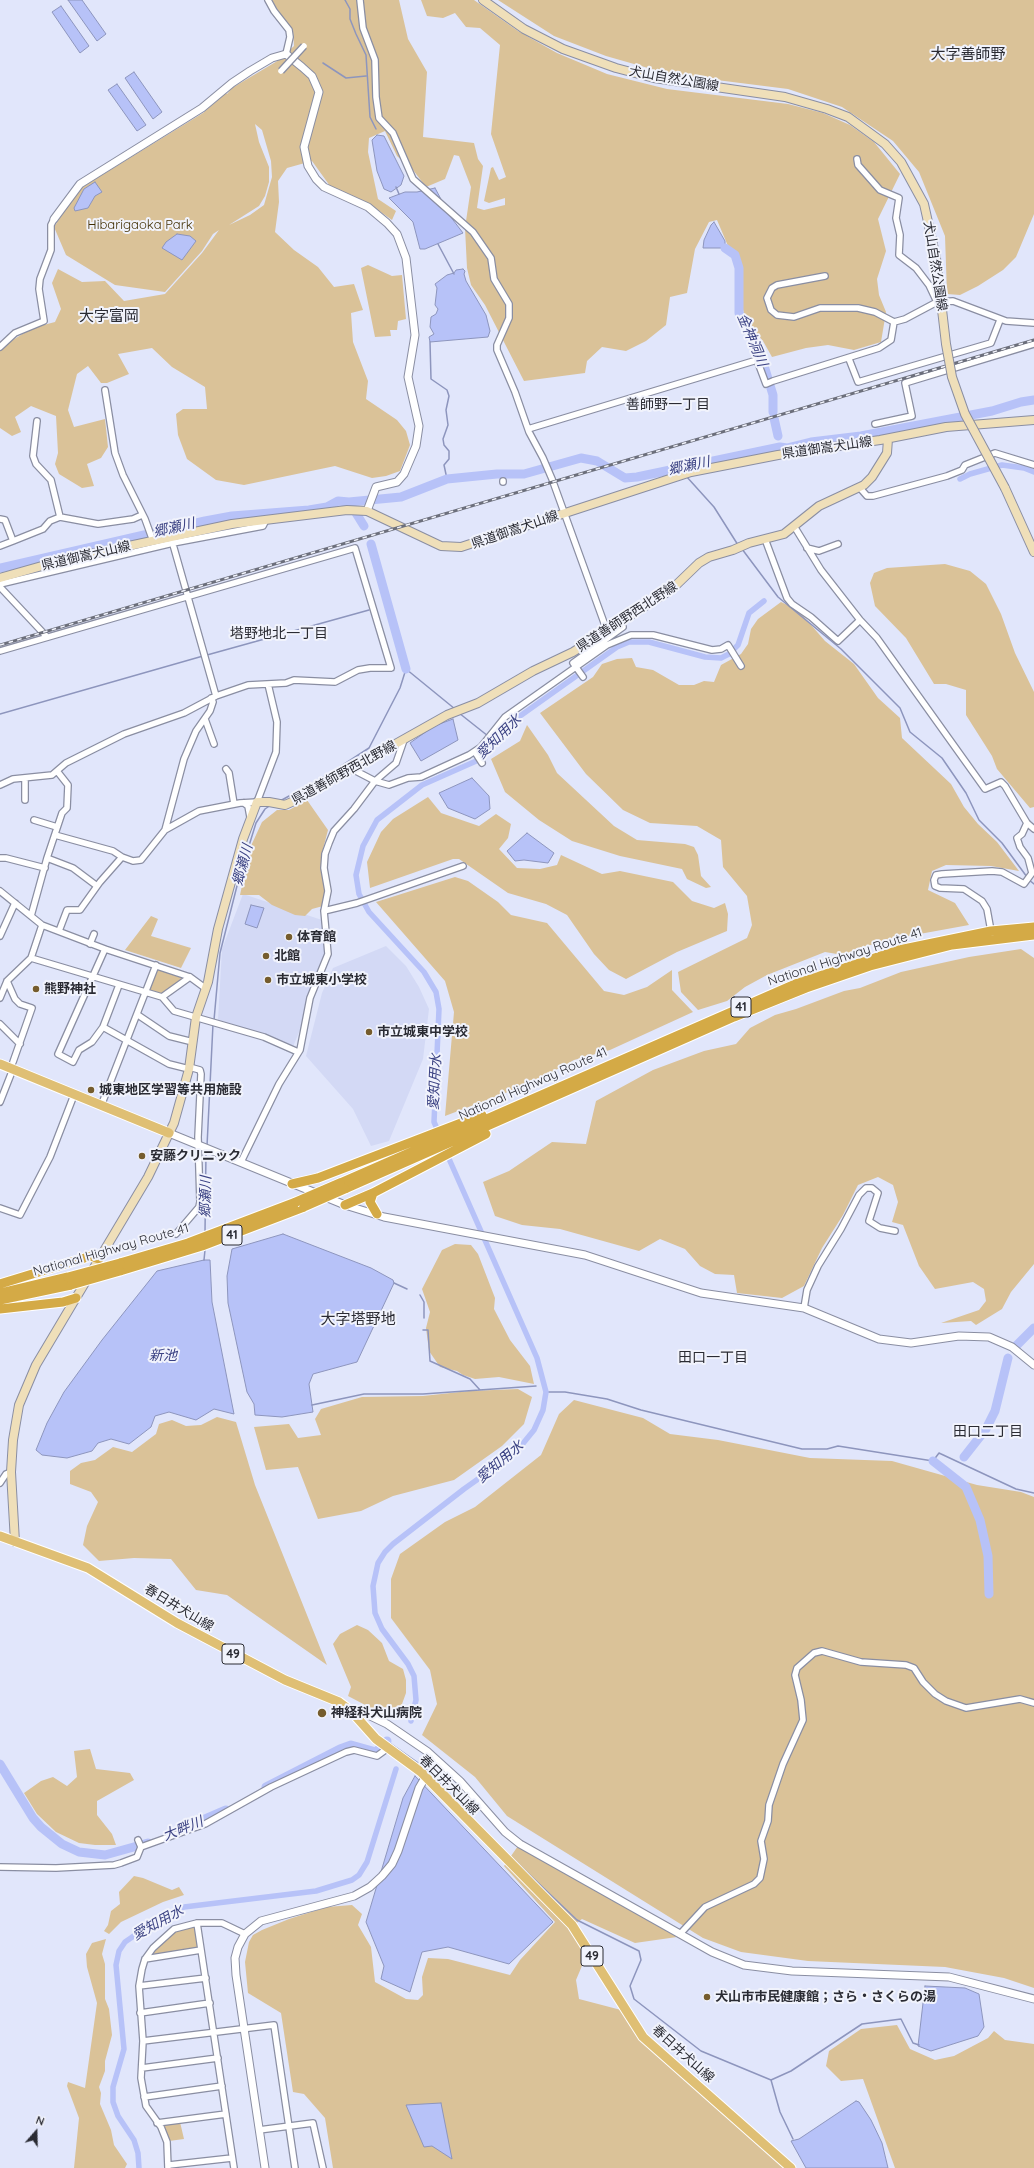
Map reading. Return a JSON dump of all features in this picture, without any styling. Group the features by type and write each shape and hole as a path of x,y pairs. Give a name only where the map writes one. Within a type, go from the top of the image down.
{"highway":[{"name":"National Highway Route 41","path":"463,1134 525,1101 795,984 900,950 991,931 1034,927"},
{"name":"National Highway Route 41","path":"0,1300 188,1247 274,1215 304,1207 342,1186 419,1148 463,1134 534,1106 741,1014 806,988 863,968 952,946 1034,935"},
{"path":"292,1184 318,1178 463,1134"},
{"path":"345,1205 373,1193 429,1164 463,1134"},
{"path":"314,1192 313,1186 318,1178"},
{"name":"National Highway Route 41","path":"274,1215 296,1202 342,1186"},
{"path":"373,1193 370,1202 377,1214"},
{"path":"0,1284 91,1256 99,1259"},
{"name":"National Highway Route 41","path":"0,1293 70,1281"},
{"path":"0,1309 63,1302 76,1298"}],"main road":[{"name":"犬山自然公園線","path":"483,0 524,29 563,49 616,68 654,78 785,97 827,108 848,117 885,144 901,162 924,204 936,258 946,344 952,377 965,414 1005,488 1034,552"},
{"name":"県道御嵩犬山線","path":"0,578 63,560 152,539 172,540 232,524 366,508 441,546 452,548 473,544 691,472 778,455 888,438 946,427 1034,420"},
{"name":"県道善師野西北野線","path":"257,802 269,802 285,805 447,715 464,710 533,671 573,652 672,589 699,563 709,557 784,534 819,506 860,488 872,477 887,454 888,438"},
{"path":"18,1543 11,1472 13,1440 19,1405 36,1365 148,1177 169,1133 180,1105 189,1068 196,1017 206,988 218,929 250,817 257,802"},
{"path":"0,1064 13,1066 74,1095 169,1133"},
{"path":"18,1543 16,1448 19,1405"},
{"name":"春日井犬山線","path":"0,1536 88,1568 177,1624 285,1680 338,1702 351,1711 376,1739 416,1767 426,1776 572,1925 643,2037 791,2168"}],"street":[{"path":"268,0 274,11 289,30 290,37 286,54"},
{"path":"360,0 363,28 374,60 379,118 392,133 413,179 459,220 491,258 494,279 510,307 506,326 496,347 516,392 528,429 546,463 607,631"},
{"path":"280,71 304,46"},
{"path":"0,347 15,333 44,321 39,289 40,279 51,250 51,224 80,184 202,108 250,70 272,58 286,54"},
{"path":"286,54 312,76 319,92 304,147 308,166 311,172 324,187 368,207 397,234 405,253 415,335 408,377 419,426 416,446 404,474 397,482 376,487 366,508"},
{"path":"857,159 858,165 880,190 899,198 896,218 900,235 899,255 916,268 929,285 937,302"},
{"path":"825,276 777,285 772,288 767,298 771,310 777,315 794,317 820,308 858,308 875,312 894,322 905,319 937,302 953,301 1000,320 1034,323"},
{"path":"849,359 858,382 991,343 1000,320"},
{"path":"528,429 757,360 766,384 849,359 885,345 891,340 894,322"},
{"path":"876,424 912,416 905,383 1034,344"},
{"path":"105,390 115,453 152,539"},
{"path":"37,421 33,456 36,464 51,480 60,517"},
{"path":"860,488 867,496 873,496 947,476 962,470 965,465 995,453 1034,465"},
{"path":"0,546 43,529 50,521 60,517 98,524 133,519 142,515"},
{"path":"0,519 5,520 13,541"},
{"path":"794,526 825,576 860,620 877,638 985,789 1001,782 1005,786 1027,823 1034,829"},
{"path":"765,539 787,598 792,604 838,641 860,620"},
{"path":"47,637 0,586 172,540 205,656 213,702 205,720 196,731 184,759 165,830"},
{"path":"807,548 819,551 838,544"},
{"path":"0,651 355,548 391,668 370,668 358,670 335,682 294,680 286,683 248,685 213,697 184,713 124,734 84,752 47,777 13,779 0,786"},
{"path":"583,677 573,663 623,627 621,622"},
{"path":"352,769 386,785 421,777 475,752 505,717 607,645 631,635 653,635 712,650 721,650 728,645 741,666"},
{"path":"55,836 113,852 133,861 141,860 165,830 199,811 252,801 257,802 277,747 277,722 268,684"},
{"path":"205,720 214,744"},
{"path":"241,1162 279,1084 298,1052 310,998 328,954 324,911 328,891 324,868 325,854 329,843 334,831 354,809 375,781 396,762 407,738"},
{"path":"475,752 482,763"},
{"path":"226,769 229,773 234,804"},
{"path":"31,916 57,827 66,808 68,785 57,771"},
{"path":"25,778 25,800"},
{"path":"244,803 248,806 250,817"},
{"path":"34,820 57,827"},
{"path":"991,931 987,909 982,902 964,889 940,888 935,886 934,880 936,875 992,870 1002,872 1024,884 1032,873 1028,858 1020,847 1017,838 1022,834 1027,823"},
{"path":"59,931 67,910 80,910 97,886 122,857"},
{"path":"0,858 6,858 45,868"},
{"path":"47,858 73,868 97,886"},
{"path":"324,911 357,903 463,866"},
{"path":"0,891 42,925 90,944 190,977 206,988"},
{"path":"0,936 15,903"},
{"path":"1,994 7,981 31,958 42,925"},
{"path":"90,944 94,934"},
{"path":"105,949 58,1054 73,1062 79,1050 92,1042 103,1027 119,985"},
{"path":"31,958 162,997 174,1011 264,1037 298,1052"},
{"path":"101,1106 156,966"},
{"path":"162,997 190,977"},
{"path":"0,1102 32,1008 20,1004 15,999 7,981"},
{"path":"138,1015 169,1036 193,1042"},
{"path":"0,1024 20,1044"},
{"path":"103,1027 169,1064 200,1070 202,1074 198,1144 200,1202 199,1207 176,1234"},
{"path":"0,1208 20,1215 50,1157 74,1095"},
{"path":"169,1133 345,1205 377,1214 601,1259 674,1286 701,1293 804,1308 824,1315 862,1333 894,1342 911,1343 959,1336 989,1338 1012,1347 1034,1365"},
{"path":"804,1308 807,1290 818,1266 846,1221 859,1196 866,1188 872,1188 878,1193 869,1221 880,1228 895,1231"},
{"path":"0,1483 6,1474 11,1472"},
{"path":"680,1934 705,1906 749,1886 760,1878 764,1867 761,1841 768,1821 769,1805 783,1764 803,1720 801,1700 795,1675 797,1668 814,1653 822,1651 861,1662 906,1665 914,1668 923,1682 935,1694 946,1701 966,1708 1020,1698 1034,1703"},
{"path":"351,1711 362,1712 387,1724 428,1752 460,1781 505,1832 520,1844 712,1952 744,1965 792,1971 949,1977 1034,1999"},
{"path":"0,1866 56,1868 114,1865 137,1857 142,1848 205,1824 271,1787 346,1752 354,1750 377,1756 388,1748"},
{"path":"265,2168 235,1958 238,1947 245,1934 256,1924 269,1918 354,1896 370,1887 392,1864 398,1851 419,1788 426,1776"},
{"path":"138,1840 142,1848"},
{"path":"232,2158 168,2166 167,2142 148,2109 140,2078 143,2041 139,1986 146,1959 160,1941 174,1929 197,1923 227,1924 245,1934"},
{"path":"197,1923 234,2168"},
{"path":"146,1959 201,1950"},
{"path":"139,1986 206,1978"},
{"path":"140,2013 210,2003"},
{"path":"143,2041 244,2027 274,2025 295,2168"},
{"path":"142,2068 218,2058"},
{"path":"144,2096 222,2086"},
{"path":"157,2123 226,2114"},
{"path":"259,2130 313,2124 323,2168"}],"shaded area":[{"name":"市立城東小学校","path":"243,894 322,920 327,941 324,966 306,1001 302,1025 292,1049 270,1038 218,1020 222,949"},
{"name":"市立城東中学校","path":"386,946 406,966 419,987 429,1009 423,1059 389,1141 371,1146 353,1109 306,1056 322,993 333,968"}],"green space":[{"name":"Hibarigaoka Park","path":"272,0 399,0 408,39 427,72 423,137 474,143 478,159 483,166 477,208 484,210 505,205 505,198 489,203 484,201 491,168 493,167 499,180 506,177 491,134 500,45 480,28 466,27 455,13 443,18 427,16 421,0 474,0 518,31 557,53 607,74 667,89 788,104 823,113 850,125 874,142 900,174 878,219 886,251 877,279 879,295 886,312 881,342 854,350 828,345 806,348 772,357 763,341 745,320 741,298 742,267 728,246 717,220 709,222 695,249 687,293 670,297 666,325 646,341 626,351 602,347 587,361 585,373 524,381 485,305 471,285 467,268 465,228 471,187 459,156 454,155 445,179 426,187 413,170 397,156 385,131 369,138 368,152 378,199 396,211 392,220 368,203 330,186 312,161 287,168 278,181 279,202 275,232 294,250 318,267 334,287 354,284 363,310 351,313 353,342 368,381 366,399 397,420 406,431 410,445 400,471 386,476 372,478 335,466 244,485 216,480 187,459 178,435 176,414 183,409 207,409 205,387 172,367 152,348 118,354 129,374 107,383 101,383 88,366 77,374 68,410 74,427 105,419 108,447 101,458 87,464 94,486 82,488 59,474 55,464 58,453 56,416 31,406 15,417 21,432 12,436 0,428 0,348 32,328 55,322 61,309 52,283 58,269 82,282 105,281 124,301 165,294 202,253 219,230 213,234 202,251 165,292 115,285 66,255 54,227 73,198 84,186 203,113 226,93 227,94 232,88 279,60 294,46 293,30 280,14","holes":["255,124 262,130 271,161 272,177 264,205 250,215 229,225 259,206 265,196 269,182 269,167 259,142"]},
{"path":"498,0 1034,0 1034,214 1016,257 1003,270 978,286 960,295 947,294 945,236 919,172 893,141 842,107 788,89 669,74 606,56 554,36"},
{"path":"368,265 392,276 402,275 406,319 398,321 397,330 390,330 391,336 375,337 361,268"},
{"path":"945,564 970,571 986,584 1001,614 1015,653 1034,692 1034,807 1030,808 997,769 992,756 966,715 966,690 946,684 934,684 906,638 875,606 870,583 874,573 887,568"},
{"path":"781,602 798,610 825,641 854,664 878,698 900,718 902,738 951,784 964,807 978,824 997,842 1019,871 991,866 946,865 932,871 928,890 955,903 969,925 866,946 843,955 825,952 767,975 745,987 727,1001 698,1010 681,992 678,972 747,938 752,925 747,896 723,867 721,840 697,826 650,823 623,810 586,774 540,713 593,677 602,664 617,659 632,658 636,667 653,670 679,685 694,685 704,681 714,682 721,665 741,654 748,644 751,629 758,619"},
{"path":"527,725 548,755 557,773 614,826 637,840 685,844 694,847 698,855 701,876 711,887 706,888 687,879 682,869 620,856 572,841 539,820 505,792 491,759 520,741"},
{"path":"428,797 441,813 479,826 496,814 511,824 508,838 499,849 517,868 540,869 557,865 561,855 602,874 620,871 673,882 692,901 714,908 725,903 728,914 727,931 677,952 626,979 609,970 594,954 567,915 546,904 508,893 459,859 453,859 370,888 367,862 381,832 393,819"},
{"path":"307,800 328,830 321,857 325,892 323,906 312,909 305,916 295,915 272,905 259,895 240,895 250,848 262,822 277,810 289,810"},
{"path":"455,877 468,881 498,902 511,915 547,923 604,991 624,995 647,987 672,970 672,990 693,1012 610,1050 574,1060 534,1082 445,1116 454,1012 445,981 376,902"},
{"path":"151,916 158,919 151,936 191,948 181,968 125,950"},
{"path":"1021,949 1034,958 1034,1264 1011,1292 1002,1309 976,1325 971,1321 941,1323 979,1310 986,1301 984,1289 973,1282 935,1289 919,1266 903,1225 892,1222 898,1202 893,1185 878,1177 858,1185 843,1215 822,1248 804,1286 782,1298 737,1293 734,1275 715,1274 700,1266 685,1249 660,1239 639,1251 560,1229 522,1225 495,1216 483,1182 509,1171 552,1142 586,1144 596,1101 653,1070 704,1051 736,1044 750,1028 775,1015 796,1009 844,991 860,988 901,972 969,957"},
{"path":"158,968 183,977 172,988 161,994 149,990"},
{"path":"455,1244 471,1245 478,1254 495,1298 494,1309 510,1340 530,1366 534,1384 499,1377 475,1379 463,1375 457,1371 440,1367 429,1351 426,1328 430,1312 422,1289 442,1250"},
{"path":"518,1389 532,1397 524,1424 502,1446 454,1480 393,1496 361,1511 318,1519 298,1467 266,1470 254,1427 289,1424 298,1438 321,1435 315,1419 321,1409 362,1397 423,1396 469,1391"},
{"path":"574,1400 643,1418 670,1434 718,1440 810,1458 892,1461 977,1485 1021,1492 1034,1497 1034,1988 1004,1978 945,1967 808,1961 741,1952 703,1938 507,1816 475,1777 422,1735 437,1704 430,1670 391,1618 391,1579 400,1554 445,1522 475,1507 541,1455 559,1414"},
{"path":"217,1417 236,1422 255,1485 327,1665 227,1595 196,1590 171,1559 134,1558 99,1561 83,1545 87,1526 98,1502 91,1492 70,1484 70,1471 81,1463 95,1460 113,1447 132,1452 156,1434 159,1424 172,1420 186,1426 201,1425"},
{"path":"357,1625 368,1630 382,1643 389,1661 403,1669 406,1680 406,1693 398,1715 392,1719 348,1696 351,1687 333,1644 340,1634"},
{"path":"90,1749 96,1769 130,1773 134,1780 97,1801 97,1815 112,1834 116,1845 79,1843 56,1832 37,1814 24,1793 41,1781 53,1777 67,1786 77,1777 74,1751"},
{"path":"518,1846 677,1937 635,1943 582,1919 570,1928 587,1954 576,1980 579,1999 621,2010 630,2025 787,2168 333,2168 325,2118 304,2094 293,2092 281,2013 248,1993 245,1962 249,1942 253,1935 289,1919 327,1907 352,1905 362,1914 358,1925 371,1947 375,1982 406,1999 418,2000 423,1995 422,1977 428,1958 448,1959 510,1975 520,1960 555,1922 504,1866"},
{"path":"134,1876 143,1878 172,1890 179,1887 184,1895 163,1902 121,1922 109,1934 104,1931 108,1925 111,1911 120,1904 119,1892"},
{"path":"195,1926 199,1948 150,1956 175,1930"},
{"path":"106,1939 102,1954 105,1964 105,1999 109,2009 112,2035 105,2061 105,2071 99,2087 101,2093 100,2104 111,2130 114,2145 127,2164 125,2168 74,2168 79,2118 67,2086 68,2082 85,2088 97,2003 87,1967 86,1954 92,1943"},
{"path":"897,2025 910,2049 935,2060 954,2056 988,2038 994,2031 1005,2040 1034,2044 1034,2168 895,2168 863,2079 841,2081 826,2066 829,2051 861,2029"},
{"path":"180,2122 184,2139 169,2141 162,2125"}],"water":[{"path":"68,0 82,0 106,34 97,41"},
{"path":"61,6 89,46 80,53 52,12"},
{"path":"134,72 162,112 153,119 125,78"},
{"path":"117,84 146,125 137,131 108,90"},
{"path":"377,135 384,136 404,176 401,185 391,192 384,189 377,171 372,140"},
{"path":"95,182 102,192 95,196 88,208 75,211 74,208 84,189"},
{"path":"435,188 450,216 463,233 425,249 420,249 413,222 389,198 405,192 417,192"},
{"path":"714,222 725,241 725,248 703,248 704,240"},
{"path":"177,234 190,236 196,241 182,260 162,248 166,242"},
{"path":"463,269 465,271 464,274 466,281 486,315 490,331 488,337 430,342 429,337 434,334 430,327 431,317 436,314 438,309 435,305 437,288 435,284 447,275 454,273 456,270"},
{"path":"453,719 458,740 421,761 410,743 434,726"},
{"path":"472,778 489,796 490,809 475,819 448,808 439,793"},
{"path":"527,833 554,853 548,863 524,860 515,861 507,851"},
{"path":"251,905 264,908 257,928 245,924"},
{"path":"283,1234 371,1268 393,1280 394,1283 357,1362 313,1374 309,1384 313,1412 282,1417 255,1415 254,1404 247,1392 228,1303 227,1276 232,1249"},
{"name":"新池","path":"204,1260 210,1260 212,1302 234,1414 214,1409 196,1420 169,1412 155,1416 151,1427 129,1444 111,1439 98,1443 92,1451 67,1458 42,1455 36,1450 47,1423 64,1392 102,1340 157,1271"},
{"path":"415,1776 553,1922 509,1964 448,1947 422,1952 410,1992 381,1979 384,1966 366,1922 403,1798"},
{"path":"925,1986 965,1988 979,1994 984,2027 978,2036 931,2051 918,2046"},
{"path":"856,2101 859,2102 871,2120 882,2143 888,2168 806,2168 791,2141 799,2139"},
{"path":"441,2103 452,2159 432,2146 424,2147 406,2105"}],"waterway":[{"path":"345,0 350,9 350,19 366,55 370,117 376,129"},
{"path":"323,63 346,78 366,76"},
{"path":"396,187 399,194"},
{"path":"438,244 454,274"},
{"name":"金神洞川","path":"725,248 735,255 739,268 739,313 758,346 773,395 773,412"},
{"path":"430,342 431,379 447,390 449,396 446,410 448,425 443,439 444,445 449,451 449,459 444,465 447,479"},
{"name":"郷瀬川","path":"0,568 232,516 309,510 327,507 338,501 349,502 401,497 447,479 497,474 524,474 581,458 597,461 625,478 637,477 780,447 787,448 811,442 861,436 992,411 1021,402 1034,400"},
{"name":"金神洞川","path":"774,418 778,436"},
{"name":"愛知用水","path":"960,479 970,474 1002,465 1024,468 1034,472"},
{"name":"郷瀬川","path":"682,467 683,471"},
{"path":"686,476 714,507 738,545"},
{"name":"郷瀬川","path":"351,505 364,526"},
{"name":"郷瀬川","path":"371,544 406,669"},
{"path":"742,549 778,597 841,649 900,708 910,732 942,758 966,793 979,820 1002,843 1027,877"},
{"name":"愛知用水","path":"439,1133 434,1122 439,1009 436,992 424,972 369,912 359,894 356,875 363,846 377,820 422,785 483,758 494,741 513,721 617,647 629,642 649,642 705,657 721,658 729,654 738,645 749,613 764,601"},
{"path":"207,655 369,610"},
{"path":"0,714 203,656"},
{"name":"郷瀬川","path":"280,801 329,774 369,748 400,688 406,669 455,709"},
{"path":"459,713 488,736"},
{"name":"愛知用水","path":"491,738 494,741"},
{"name":"郷瀬川","path":"214,1020 220,953 239,878 256,823 265,809 271,805"},
{"path":"1029,880 1034,884"},
{"name":"郷瀬川","path":"207,1146 213,1024"},
{"name":"郷瀬川","path":"205,1232 206,1152"},
{"name":"愛知用水","path":"411,1721 416,1700 414,1676 408,1664 382,1629 375,1613 373,1586 378,1563 385,1552 393,1544 464,1489 516,1452 534,1430 543,1410 546,1392 537,1358 446,1152"},
{"name":"郷瀬川","path":"204,1260 205,1250"},
{"path":"394,1283 407,1289"},
{"path":"420,1295 424,1302 424,1318"},
{"path":"1017,1345 1034,1328"},
{"path":"423,1330 428,1330 430,1361 470,1379 480,1390"},
{"path":"964,1457 986,1429 995,1411 1008,1358"},
{"path":"312,1405 364,1394 423,1394 536,1386"},
{"path":"546,1392 565,1392 607,1399 641,1410 802,1449 827,1449 838,1446 933,1461 939,1453 1016,1489 1034,1493"},
{"path":"933,1461 966,1487 980,1520 988,1556 989,1594"},
{"path":"387,1741 424,1767 455,1800"},
{"name":"大畔川","path":"266,1787 340,1749 351,1745 376,1752 387,1741"},
{"name":"大畔川","path":"0,1764 33,1818 41,1827 62,1844 79,1852 105,1855 148,1843"},
{"name":"愛知用水","path":"139,2168 138,2153 134,2140 118,2116 113,2102 113,2087 124,2049 116,1965 119,1951 125,1942 154,1922 184,1907 316,1891 352,1880 359,1875 367,1862 396,1769"},
{"name":"大畔川","path":"175,1832 226,1810"},
{"path":"514,1860 577,1920 639,1951 641,1960 630,1986 634,1999 701,2051 771,2080 791,2071 862,2024 901,2019 913,2043 919,2045"},
{"path":"771,2080 780,2112 793,2139"}],"railway":[{"path":"0,645 1034,340"}],"place":[{"name":"体育館","path":"289,937"},
{"name":"北館","path":"266,956"},
{"name":"市立城東小学校","path":"268,980"},
{"name":"熊野神社","path":"36,989"},
{"name":"市立城東中学校","path":"369,1032"},
{"name":"城東地区学習等共用施設","path":"91,1090"},
{"name":"安藤クリニック","path":"142,1156"},
{"name":"神経科犬山病院","path":"322,1713"},
{"name":"犬山市市民健康館；さら・さくらの湯","path":"707,1997"}],"district":[{"name":"大字善師野","path":"968,54"},
{"name":"大字富岡","path":"109,316"},
{"name":"善師野一丁目","path":"668,405"},
{"name":"塔野地北一丁目","path":"279,634"},
{"name":"大字塔野地","path":"358,1319"},
{"name":"田口一丁目","path":"713,1358"},
{"name":"田口二丁目","path":"988,1432"}]}
